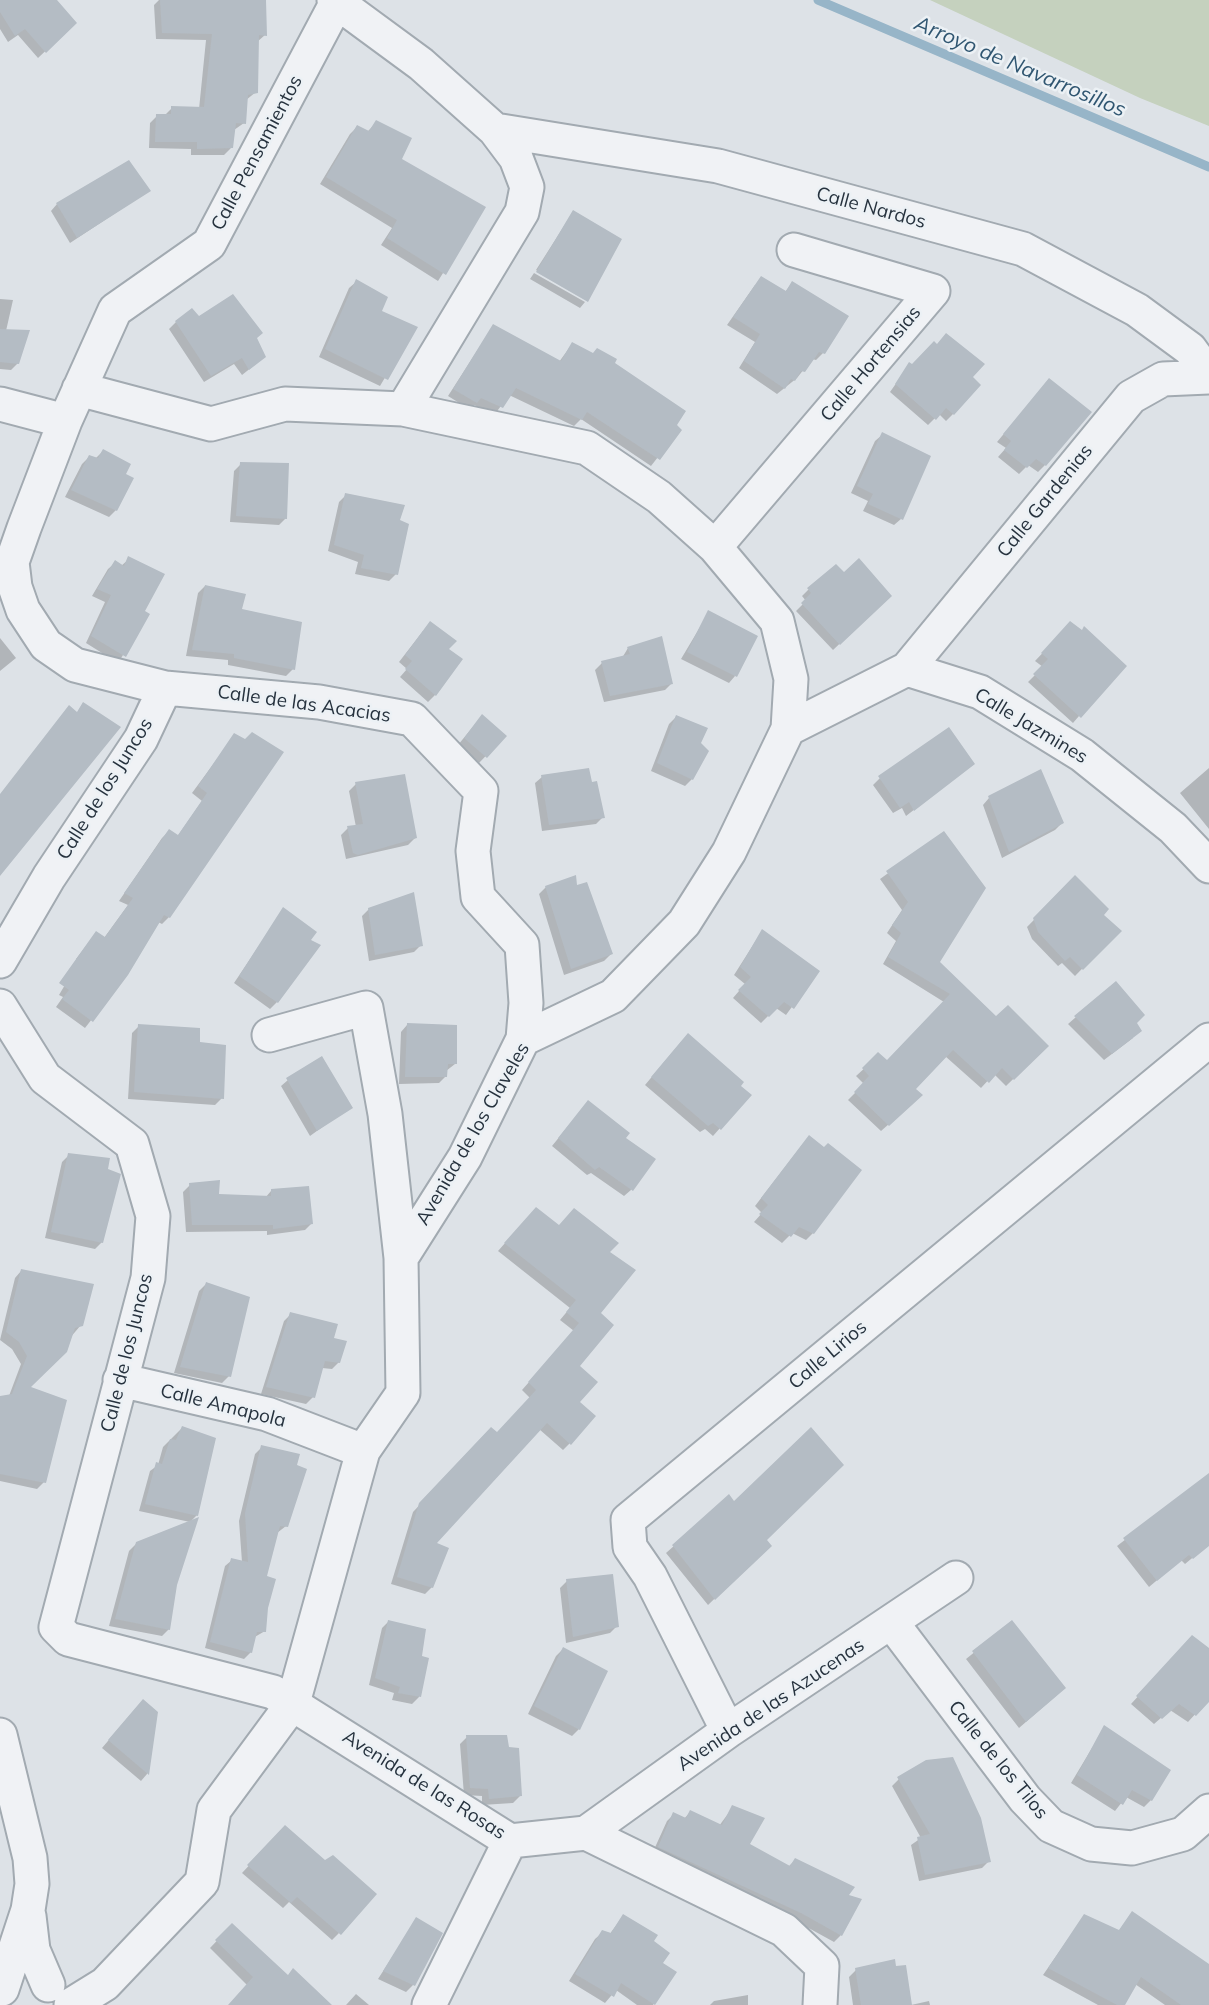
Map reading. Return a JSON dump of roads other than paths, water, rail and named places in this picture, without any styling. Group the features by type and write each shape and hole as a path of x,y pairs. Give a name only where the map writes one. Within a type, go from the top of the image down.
{"street":[{"path":"336,1 421,64 495,130 516,158 527,187 522,212 403,409"},
{"name":"Calle Pensamientos","path":"6,561 115,310 209,244 336,1"},
{"name":"Calle Nardos","path":"495,130 719,166 1023,249 1137,310 1190,349 1209,376"},
{"name":"Calle Hortensias","path":"715,547 933,291 794,250"},
{"name":"Calle Gardenias","path":"907,669 1131,397 1163,379 1209,376"},
{"name":"Avenida de los Claveles","path":"79,389 211,424 285,404 403,409 587,449 659,497 715,547 777,621 791,679 788,729 729,852 684,923 613,996 523,1039 465,1157 401,1258"},
{"path":"0,404 65,421"},
{"path":"6,561 23,610 46,645 75,665 165,688"},
{"path":"788,729 907,669"},
{"name":"Calle Jazmines","path":"907,669 980,692 1082,755 1173,828 1209,866"},
{"name":"Calle de los Juncos","path":"0,961 49,877 141,739 165,688"},
{"name":"Calle de las Acacias","path":"165,688 319,702 412,719 481,791 472,850 478,897 522,945 526,1003 523,1039"},
{"name":"Calle de los Juncos","path":"0,1006 45,1078 132,1144 153,1216 148,1278 56,1627"},
{"path":"1,1991 25,1980 61,1998 105,1984 202,1882 214,1810 293,1703 363,1451 403,1393 401,1258 385,1114 366,1008 269,1035"},
{"name":"Calle Lirios","path":"728,1731 650,1576 630,1547 628,1520 1209,1040"},
{"name":"Calle Amapola","path":"120,1380 267,1414 363,1451"},
{"name":"Avenida de las Azucenas","path":"586,1833 728,1731 956,1578"},
{"name":"Calle de los Tilos","path":"891,1623 1025,1799 1051,1826 1091,1844 1132,1849 1183,1834 1209,1811"},
{"name":"Avenida de las Rosas","path":"56,1627 68,1639 273,1692 510,1840 586,1833"},
{"path":"0,1735 30,1858 32,1884 29,1910 33,1950 61,1998"},
{"path":"586,1833 784,1930 822,1966 820,2005"},
{"path":"429,2005 510,1840"},
{"path":"1,1991 29,1910"}],"waterway":[{"name":"Arroyo de Navarrosillos","path":"818,0 1209,167"}]}
